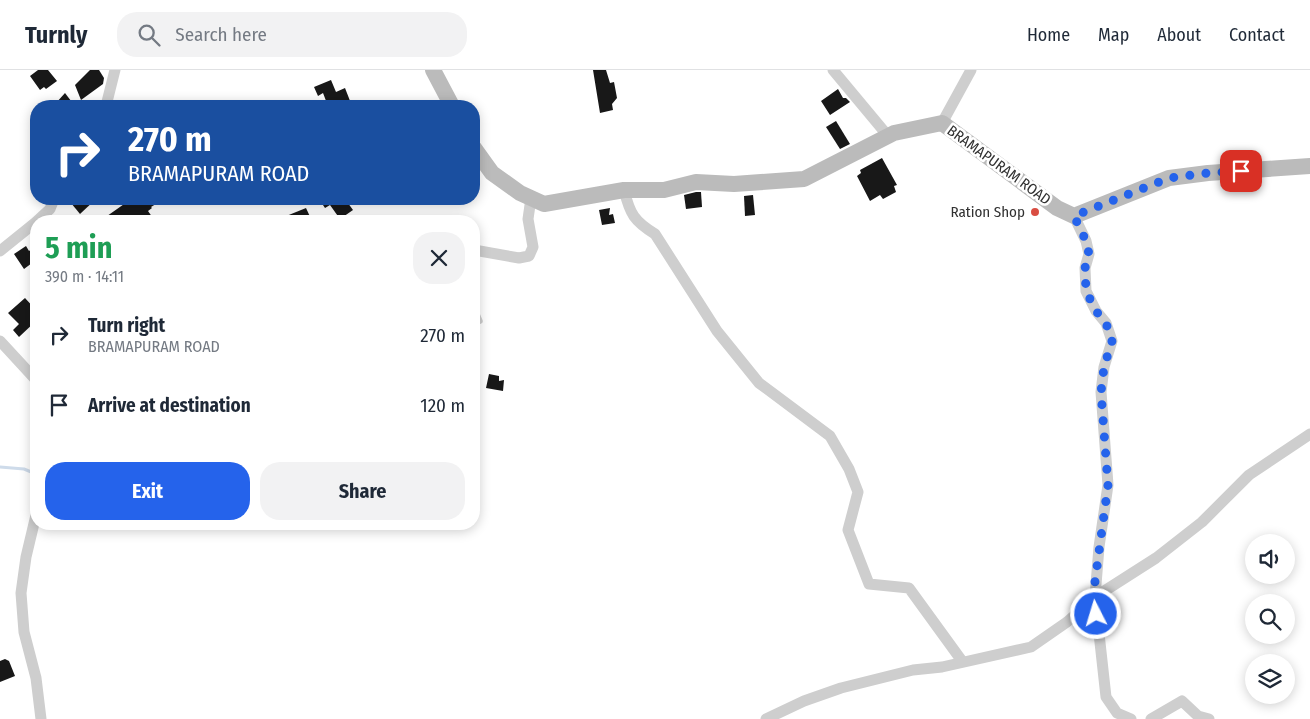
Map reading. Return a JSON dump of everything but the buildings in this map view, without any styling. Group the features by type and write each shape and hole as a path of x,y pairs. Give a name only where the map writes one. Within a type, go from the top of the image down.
{"street":[{"path":"107,100 114,70"},
{"path":"433,70 449,100"},
{"path":"833,70 888,136"},
{"path":"942,122 971,70"},
{"name":"BRAMAPURAM ROAD","path":"480,156 492,173 520,193 544,204 624,190 664,190 696,182 734,184 804,179 888,136 942,122 1057,208 1074,216"},
{"path":"1131,719 1117,713 1106,698 1095,597 1099,547 1108,485 1101,392 1104,367 1112,341 1106,323 1096,311 1086,291 1085,268 1089,254 1086,241 1074,216 1169,178 1208,173 1310,166"},
{"path":"624,190 628,209 637,223 655,234 737,358 758,383 830,436 849,469 858,492 848,530 869,584 909,588 962,661"},
{"path":"480,251 519,258 529,256 533,246 528,220 531,198"},
{"path":"44,215 52,205"},
{"path":"0,251 30,227"},
{"path":"0,341 30,374"},
{"path":"766,719 804,701 840,688 913,670 942,667 1031,647 1066,622 1095,597 1156,558 1202,522 1249,475 1310,434"},
{"path":"32,530 26,557 21,593 24,632 36,678 41,719"},
{"path":"1151,719 1182,701 1198,716 1209,719"}],"waterway":[{"path":"0,467 24,469 30,472"}],"place":[{"name":"Ration Shop","path":"1035,212"}],"route":[{"path":"1096,614 1094,589 1108,485 1101,392 1104,367 1112,341 1106,323 1096,311 1086,291 1085,268 1089,254 1086,241 1074,216 1106,205 1132,192 1169,178 1241,171"}]}
